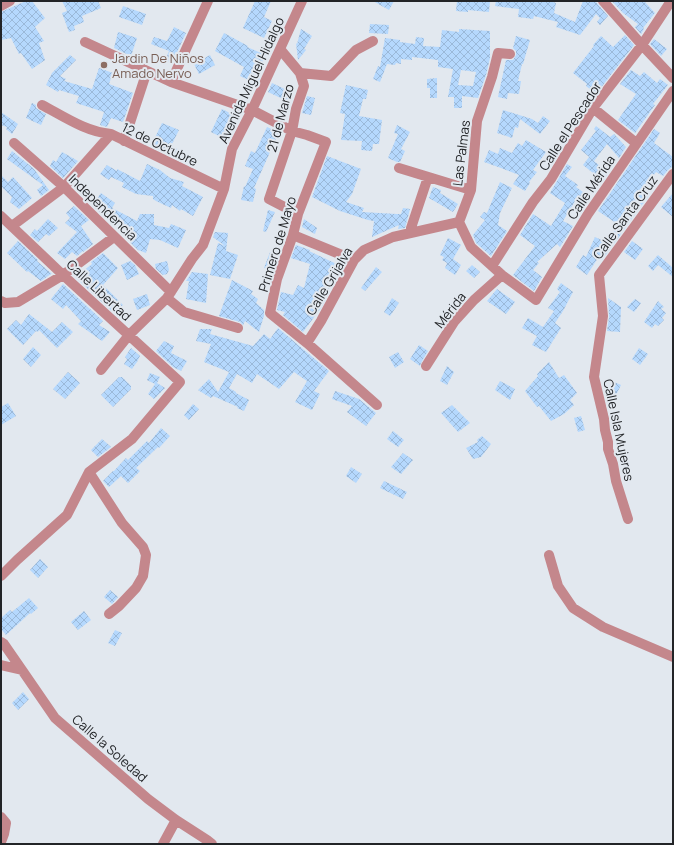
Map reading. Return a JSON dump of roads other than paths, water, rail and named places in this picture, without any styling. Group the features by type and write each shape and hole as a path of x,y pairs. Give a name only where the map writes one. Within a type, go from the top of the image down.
{"street":[{"path":"1,6 10,1"},
{"path":"171,82 208,1"},
{"name":"Avenida Miguel Hidalgo","path":"100,370 129,335 169,295 192,259 203,245 224,189 232,149 252,110 302,1"},
{"path":"603,1 673,78"},
{"name":"Calle el Pescador","path":"492,266 533,202 551,180 593,108 642,45 672,1"},
{"path":"300,73 331,76 356,50 373,41"},
{"path":"85,42 171,82 252,110 292,131"},
{"name":"21 de Marzo","path":"280,48 300,73 304,86 296,109 292,131 269,199 298,214"},
{"name":"Las Palmas","path":"459,222 471,190 477,121 492,77 498,53 510,54"},
{"path":"124,140 147,71"},
{"name":"Calle Mérida","path":"502,275 536,300 588,214 673,91"},
{"name":"12 de Octubre","path":"42,105 74,122 100,133 111,134 124,140 224,189"},
{"path":"593,108 636,143"},
{"name":"Primero de Mayo","path":"292,131 326,142 298,214 294,235 277,278 270,313 307,343 377,405"},
{"path":"12,226 64,187 111,134"},
{"name":"Independencia","path":"14,143 64,187 114,237 184,312 238,328"},
{"path":"399,168 471,190"},
{"path":"411,233 411,228 428,177"},
{"name":"Calle Santa Cruz","path":"599,275 671,181"},
{"name":"Calle Libertad","path":"1,216 180,382 132,439 89,472"},
{"path":"459,222 471,247 502,275"},
{"name":"Calle Grijalva","path":"307,343 321,321 354,260 364,250 393,237 459,222"},
{"path":"294,235 354,260"},
{"path":"3,302 18,302 64,275 114,237"},
{"name":"Mérida","path":"426,366 454,322 474,300 502,275"},
{"name":"Calle Isla Mujeres","path":"599,275 603,316 594,377 604,419 608,450 628,518"},
{"path":"1,576 67,515 89,472 122,523 143,547 146,555 143,576 136,588 120,606 109,614"},
{"path":"549,555 558,586 573,608 603,627 673,657"},
{"name":"Calle la Soledad","path":"1,642 4,644 55,718 148,799 212,844"},
{"path":"1,666 22,670"},
{"path":"1,817 6,823 1,842"},
{"path":"163,844 176,820"}],"place":[{"name":"Jardin De Niños Amado Nervo","path":"104,65"}]}
